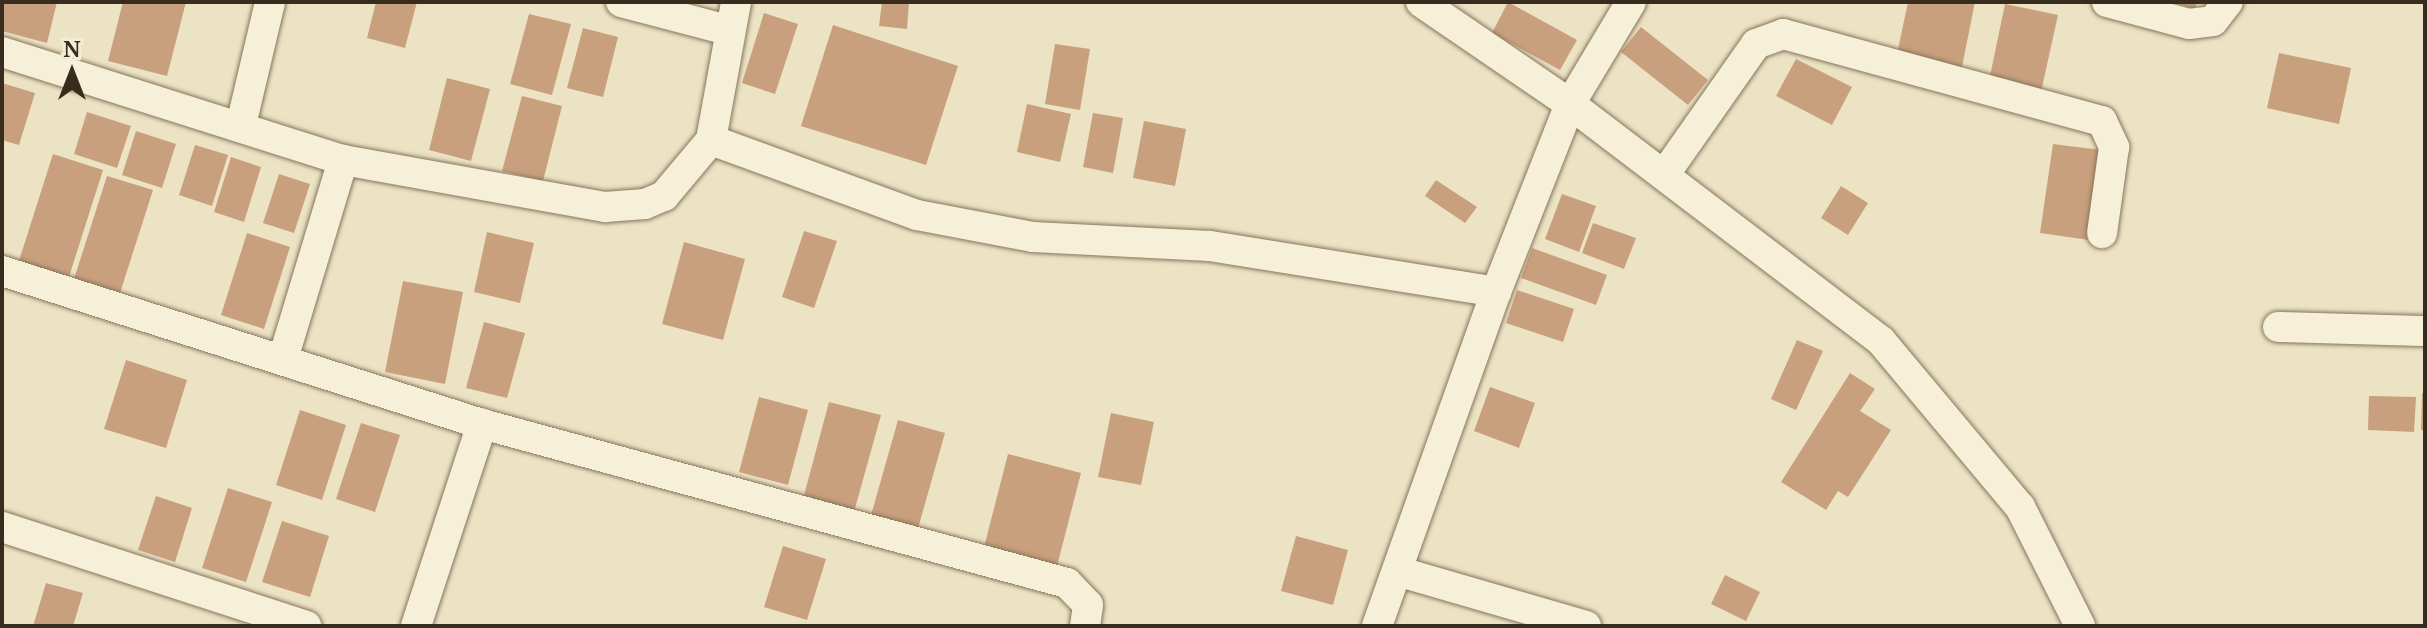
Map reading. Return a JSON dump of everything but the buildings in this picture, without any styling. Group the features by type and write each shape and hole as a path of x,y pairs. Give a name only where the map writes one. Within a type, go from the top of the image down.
{"street":[{"path":"241,125 270,2"},
{"path":"2,52 241,125 343,160 605,207 645,204 664,196 711,140 732,16 621,2"},
{"path":"1421,2 1570,104 1881,341 2020,507 2080,626"},
{"path":"1377,626 1496,292 1570,104 1631,2"},
{"path":"2107,2 2189,24 2213,21 2228,2"},
{"path":"1664,175 1756,44 1783,34 2102,121 2114,147 2102,233"},
{"path":"711,140 917,215 1033,237 1210,246 1496,292"},
{"path":"283,359 343,160"},
{"path":"2,271 482,424 1067,583 1086,616"},
{"path":"2278,327 2425,331"},
{"path":"416,626 482,424"},
{"path":"2,527 306,626"},
{"path":"1397,571 1586,626"}]}
